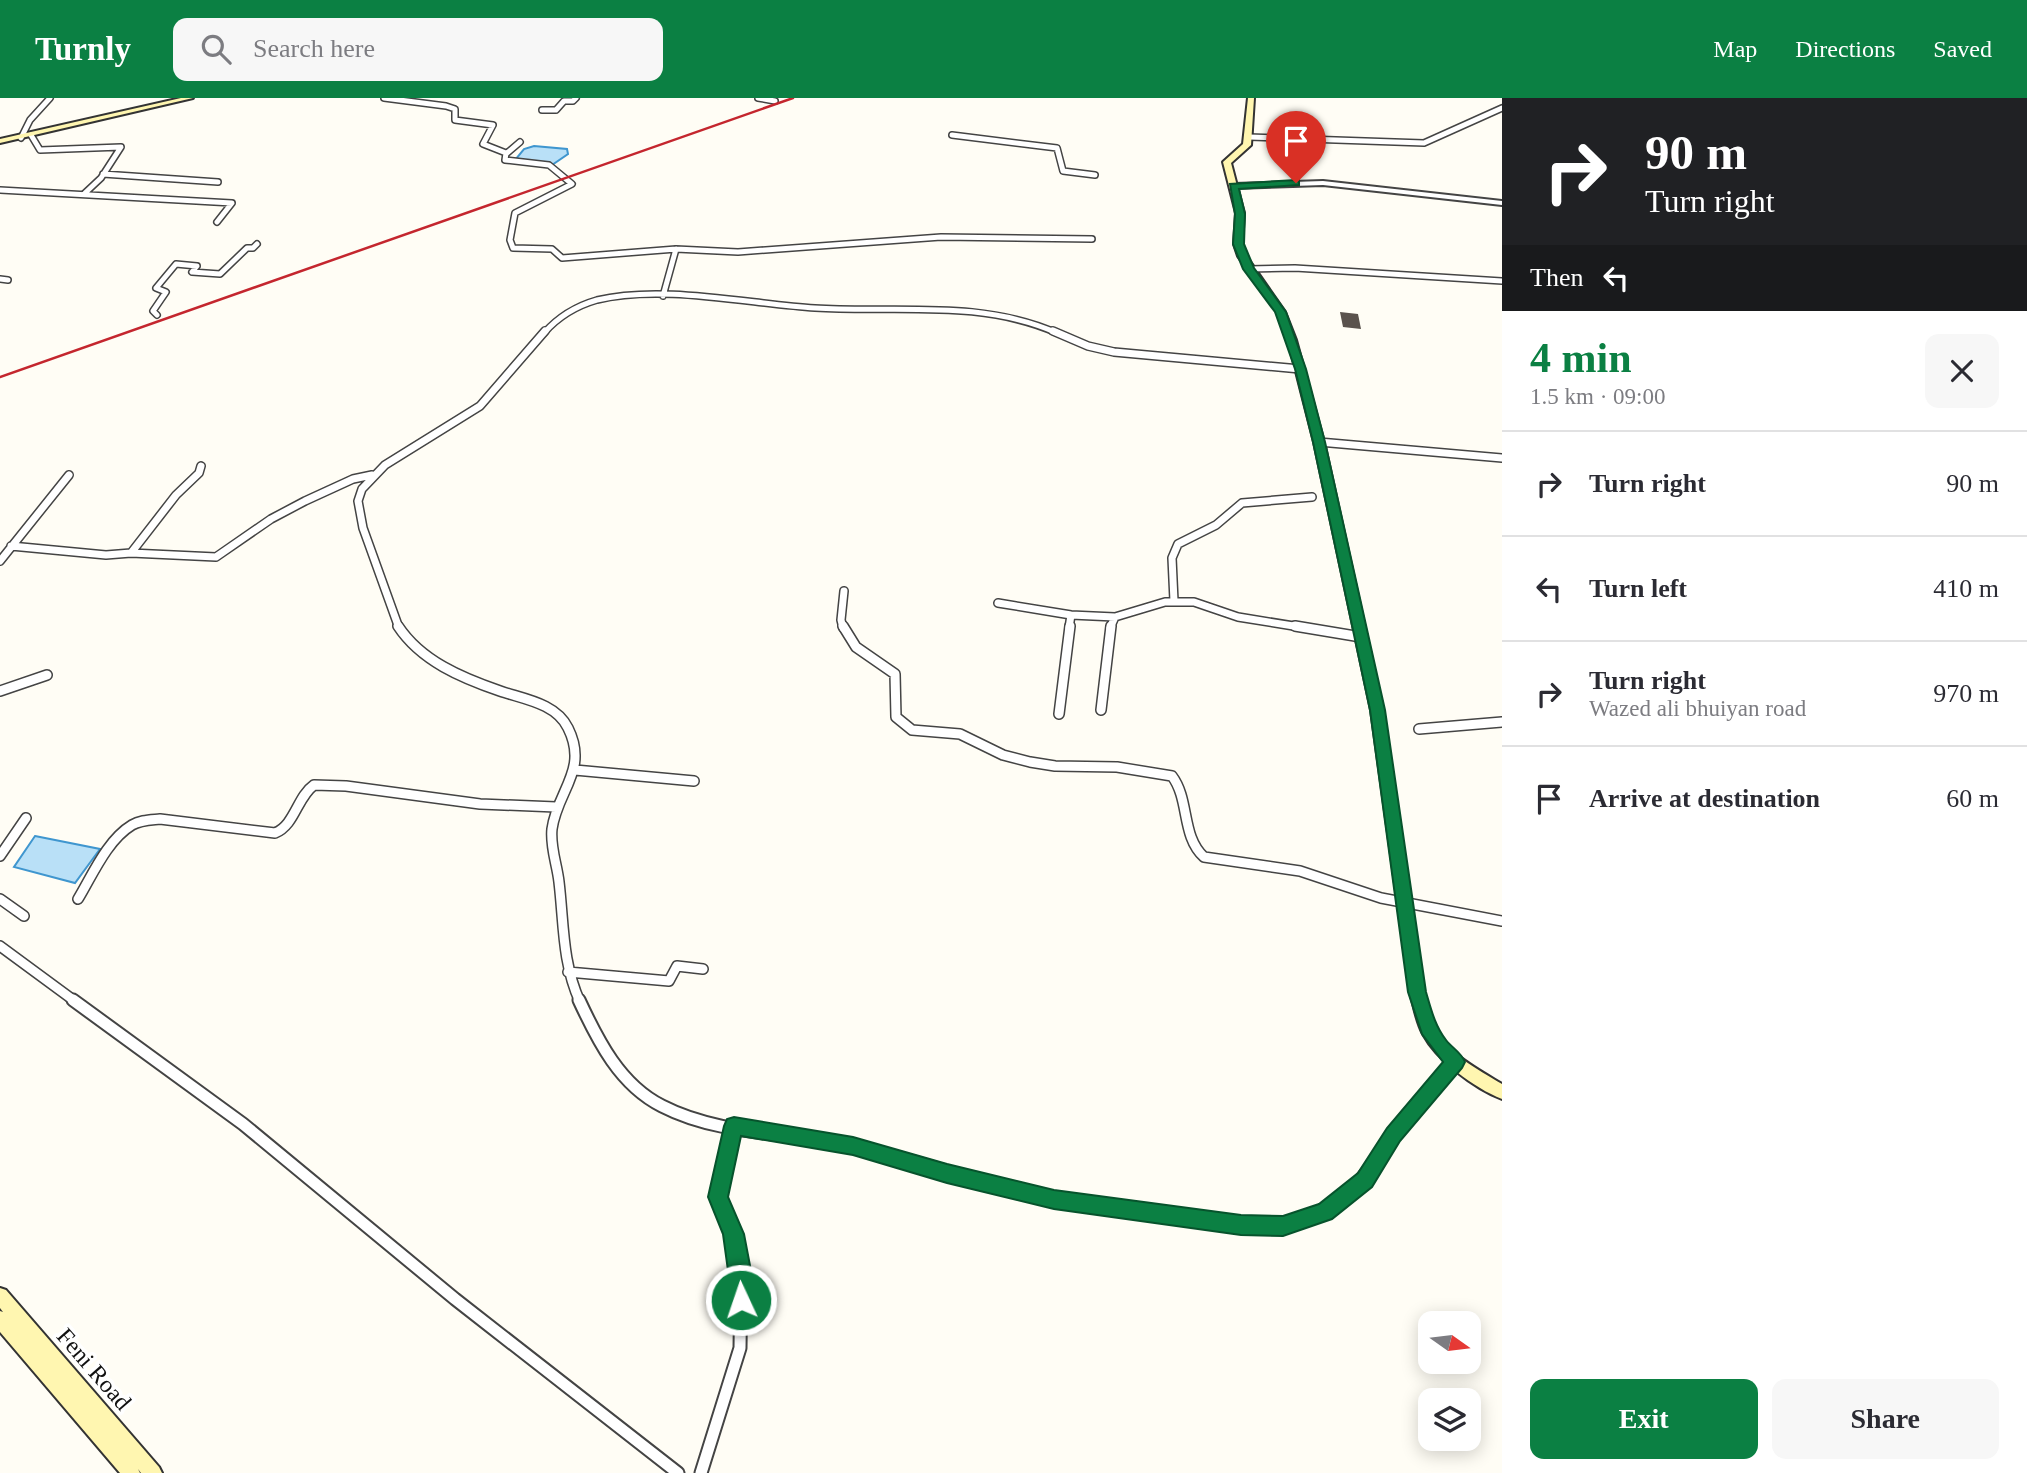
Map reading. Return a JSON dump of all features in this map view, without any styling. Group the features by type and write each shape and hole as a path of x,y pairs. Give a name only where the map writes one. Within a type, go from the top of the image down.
{"main road":[{"path":"0,142 190,98"},
{"path":"1251,98 1247,145 1227,162 1240,214 1238,244 1249,269 1281,312 1300,369 1319,442 1377,710 1417,992 1428,1028 1441,1048 1456,1062 1502,1093"},
{"name":"Feni Road","path":"0,1296 153,1473"},
{"path":"0,1320 131,1473"}],"street":[{"path":"50,98 30,120 25,136 38,150 120,146 103,174 85,193"},
{"path":"384,98 446,106 455,109 455,120 493,125 483,145 506,154"},
{"path":"542,110 556,110 564,102 576,98"},
{"path":"758,98 775,101"},
{"path":"1249,137 1424,143 1502,108"},
{"path":"952,135 1057,148 1063,171 1095,175"},
{"path":"520,142 506,154 505,159 554,168 572,184 515,213 510,240 513,248 552,250 562,258 676,249 738,252 941,237 1092,239"},
{"path":"103,174 218,182"},
{"path":"1234,186 1323,183 1502,203"},
{"path":"0,190 232,203 217,222"},
{"path":"157,316 153,311 166,292 156,288 176,264 197,266 192,272 220,274 247,248 253,248 257,244"},
{"path":"663,296 676,249"},
{"path":"1249,269 1295,268 1502,281"},
{"path":"0,279 8,280"},
{"path":"11,546 106,555 131,553 220,556 271,519 304,501 353,480 372,475 483,404 520,358 558,318 582,304 616,298 663,296 840,309 967,309 1024,319 1072,341 1119,354 1262,363 1300,369"},
{"path":"1319,442 1502,458"},
{"path":"131,553 176,495 199,473 201,466"},
{"path":"0,561 69,475"},
{"path":"372,475 360,492 358,501 372,556 399,628 421,651 441,665 492,688 544,706 557,714 567,726 573,747 575,770 571,788 556,807 551,835 560,886 558,901 568,972 599,1039 615,1065 633,1087 659,1105 680,1114 734,1126 853,1146 947,1174 1054,1199 1241,1225 1283,1226 1325,1212 1365,1180 1394,1134 1456,1062"},
{"path":"1174,601 1172,558 1178,544 1216,525 1242,503 1312,497"},
{"path":"844,591 846,598 841,623 847,637 880,666 895,674 896,717 912,730 960,734 1003,755 1030,762 1055,766 1117,767 1172,776 1180,786 1194,848 1204,857 1300,871 1404,904 1502,921"},
{"path":"998,603 1071,615 1115,617 1174,601 1194,602 1238,617 1361,637"},
{"path":"1059,714 1071,615"},
{"path":"1101,710 1109,629 1115,617"},
{"path":"0,691 47,675"},
{"path":"1419,729 1502,722"},
{"path":"575,770 694,781"},
{"path":"78,899 108,854 130,826 137,822 173,821 275,833 285,828 297,804 314,785 346,786 480,804 556,807"},
{"path":"0,856 26,818"},
{"path":"0,900 24,916"},
{"path":"0,946 243,1124 455,1299 678,1473"},
{"path":"568,972 670,981 677,967 703,969"},
{"path":"701,1473 740,1348 741,1276 733,1234 718,1197 734,1126"}],"water":[{"path":"534,146 567,149 568,154 552,165 515,160 524,149"},
{"path":"35,836 100,849 75,883 14,867"}],"building":[{"path":"1340,312 1358,314 1361,329 1343,327"}],"railway":[{"path":"0,377 793,98"}],"route":[{"path":"741,1300 741,1276 733,1234 718,1197 734,1126 853,1146 947,1174 1054,1199 1241,1225 1283,1226 1325,1212 1365,1180 1394,1134 1456,1062 1441,1048 1428,1028 1417,992 1377,710 1319,442 1300,369 1281,312 1249,269 1238,244 1240,214 1234,186 1296,183"}]}
